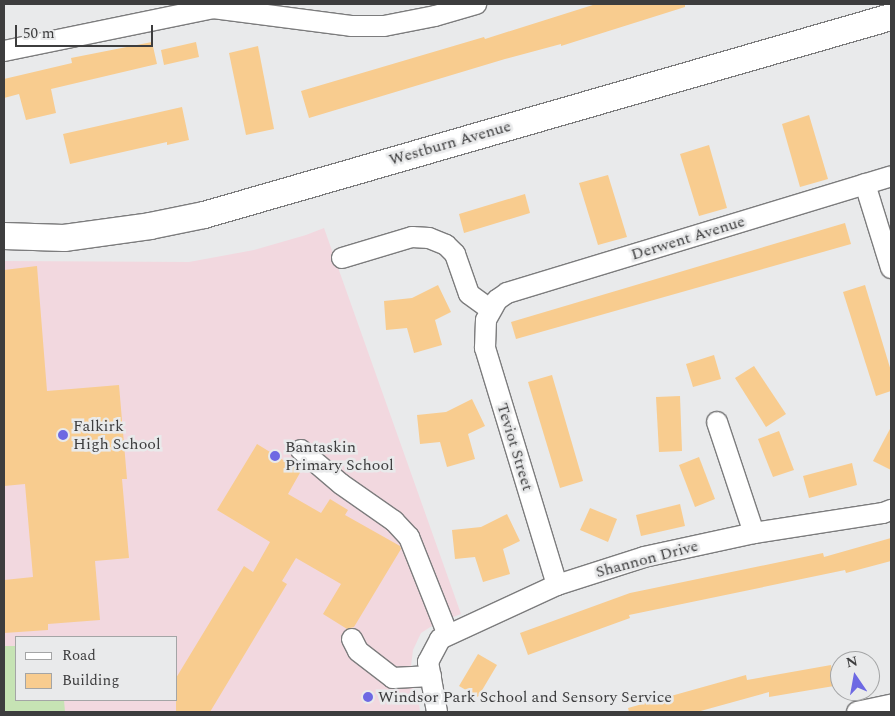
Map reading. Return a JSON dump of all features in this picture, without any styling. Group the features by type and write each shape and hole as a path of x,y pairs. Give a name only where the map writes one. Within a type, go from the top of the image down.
{"main road":[{"name":"Westburn Avenue","path":"4,236 64,238 150,226 204,215 891,17"}],"street":[{"path":"4,50 213,8 351,26 384,26 435,16 476,4"},
{"name":"Derwent Avenue","path":"490,309 507,293 891,176"},
{"path":"865,184 891,268"},
{"path":"342,258 412,237 429,238 446,245 456,254 469,294 490,309"},
{"name":"Teviot Street","path":"490,309 486,320 485,348 557,585"},
{"path":"716,422 754,533"},
{"path":"301,450 341,484 394,521 410,537 448,636"},
{"name":"Shannon Drive","path":"429,669 440,639 557,585 644,557 754,533 883,513 891,510"},
{"path":"352,639 358,651 393,678 429,669 437,712"},
{"path":"857,712 891,704"}],"shaded area":[{"name":"Bantaskin Primary School","path":"324,228 461,614 435,624 421,633 413,650 411,666 408,671 416,681 420,712 4,712 4,261 189,262 254,250"}],"green space":[{"path":"4,646 15,646 15,701 64,701 65,712 4,712"}],"building":[{"path":"596,4 685,4 685,7 561,46 561,44 505,59 309,118 301,91 484,37 485,39"},
{"path":"152,42 157,64 51,89 56,113 26,120 19,94 4,98 4,79 72,63 71,58"},
{"path":"196,42 199,57 164,65 161,50"},
{"path":"258,46 274,129 246,135 229,53"},
{"path":"182,107 189,140 167,145 167,142 70,164 63,134"},
{"path":"809,115 828,179 800,187 782,124"},
{"path":"709,145 727,208 699,216 680,154"},
{"path":"608,175 627,237 598,245 579,183"},
{"path":"525,194 530,213 464,233 459,214"},
{"path":"845,223 851,244 516,339 511,322"},
{"name":"Falkirk High School","path":"37,266 47,391 119,385 127,479 122,479 129,558 95,561 100,620 48,624 48,630 4,633 4,580 33,577 25,484 4,486 4,270"},
{"path":"438,285 451,312 435,320 442,345 414,353 407,328 386,330 384,301 412,298"},
{"path":"865,285 891,371 891,391 876,396 843,292"},
{"path":"714,355 721,379 693,387 686,364"},
{"path":"754,366 786,414 766,427 735,378"},
{"path":"552,375 583,481 560,488 528,382"},
{"path":"680,396 682,451 659,452 656,397"},
{"path":"472,399 485,426 468,434 475,459 447,467 440,442 420,444 417,415 446,412"},
{"path":"891,427 891,470 873,461"},
{"path":"779,431 794,470 773,477 758,439"},
{"name":"Bantaskin Primary School","path":"257,444 301,471 288,494 321,513 330,499 348,510 345,515 400,546 401,549 354,627 347,629 323,614 341,584 296,558 282,581 287,584 210,712 176,712 178,675 244,566 253,572 270,542 217,510"},
{"path":"699,457 715,499 695,507 679,465"},
{"path":"852,463 857,485 809,498 803,476"},
{"path":"680,504 685,526 641,536 636,515"},
{"path":"590,508 617,519 608,542 580,530"},
{"path":"507,514 520,541 503,549 510,574 483,582 475,557 455,559 452,530 481,527"},
{"path":"891,538 891,561 846,573 845,570 629,615 630,618 528,655 520,633 630,593 823,553 824,557"},
{"path":"478,654 497,665 478,697 459,686"},
{"path":"830,665 830,687 769,697 769,692 697,712 629,712 628,708 746,675 747,680"}],"place":[{"name":"Falkirk High School","path":"63,435"},
{"name":"Bantaskin Primary School","path":"275,456"},
{"name":"Windsor Park School and Sensory Service","path":"368,697"}]}
